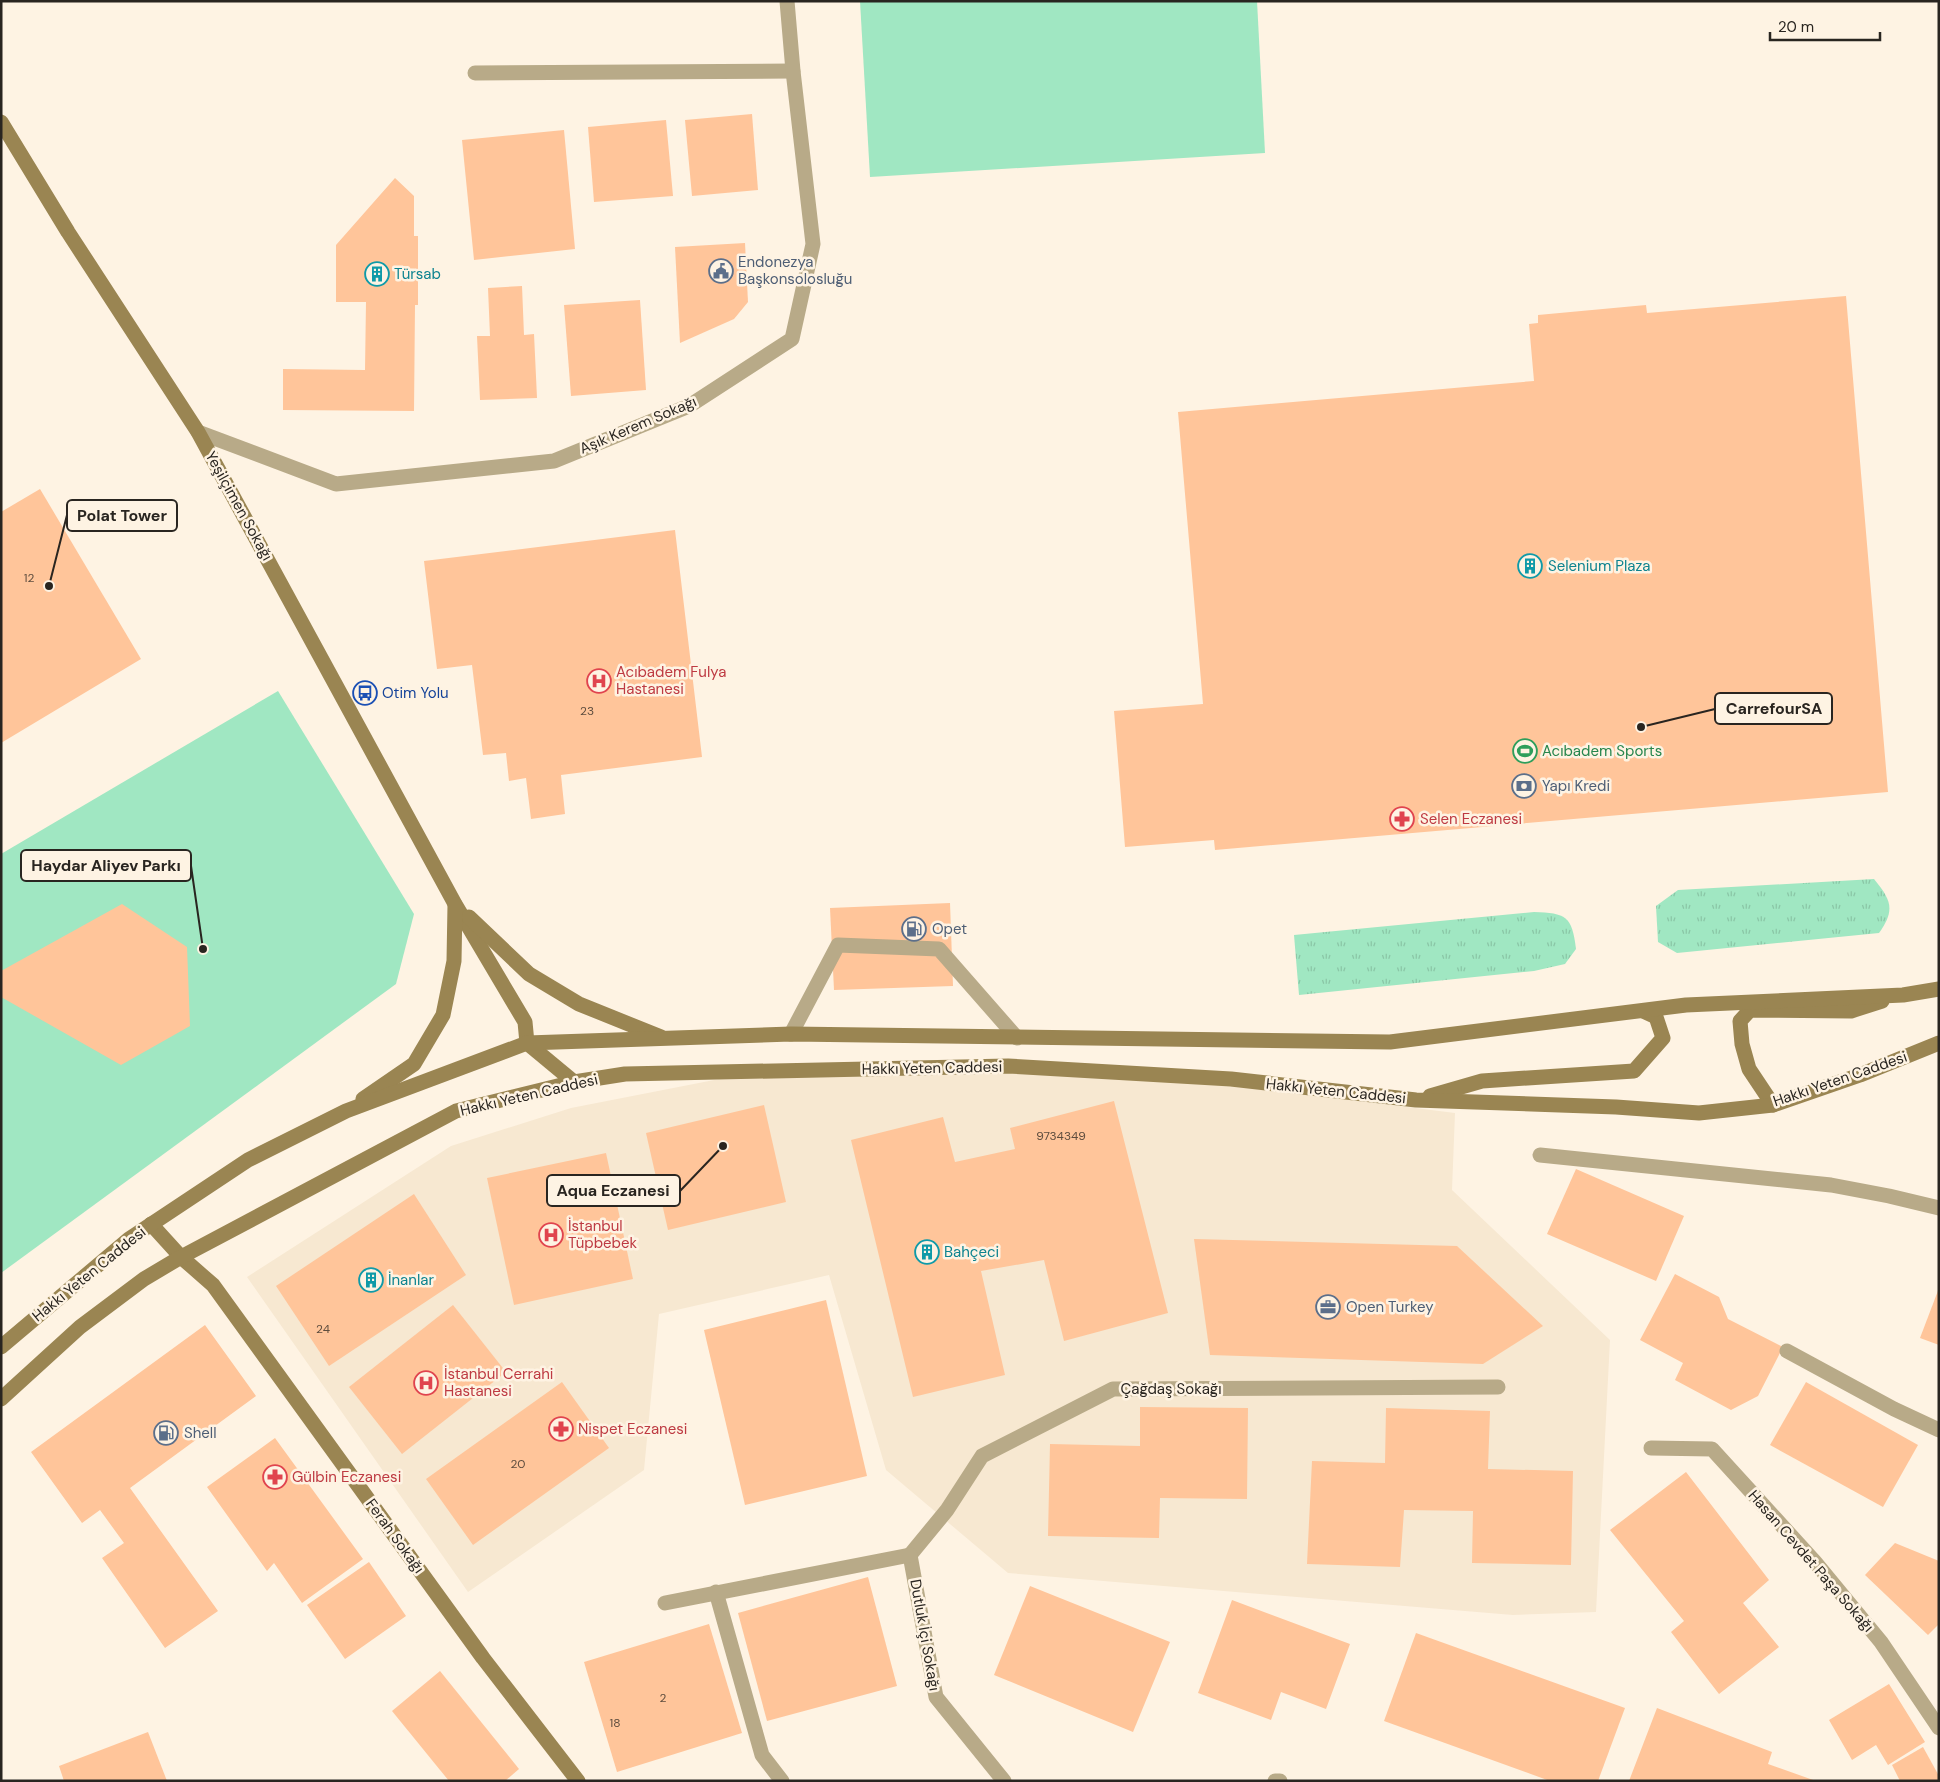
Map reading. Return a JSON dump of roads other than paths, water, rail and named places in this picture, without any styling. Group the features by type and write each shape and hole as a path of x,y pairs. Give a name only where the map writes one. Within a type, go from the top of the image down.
{"main road":[{"name":"Yeşilçimen Sokağı","path":"1,122 68,232 198,432 455,904 525,1022 527,1042"},
{"name":"Yeşilçimen Sokağı","path":"455,904 529,974 579,1004 668,1040"},
{"name":"Yeşilçimen Sokağı","path":"346,1112 414,1064 443,1015 454,961 455,904"},
{"name":"Hakkı Yeten Caddesi","path":"1,1347 129,1239 248,1160 346,1112 514,1049 527,1042 668,1040 791,1034 1390,1042 1686,1005 1903,995 1939,990"},
{"path":"1773,1104 1749,1069 1742,1044 1740,1021 1750,1010 1851,1011 1903,995"},
{"path":"1416,1100 1482,1081 1634,1071 1663,1038 1656,1017 1643,1011"},
{"path":"527,1042 574,1082"},
{"name":"Hakkı Yeten Caddesi","path":"1,1399 80,1327 144,1278 181,1257 456,1111 574,1082 625,1074 1008,1066 1231,1079 1416,1100 1699,1113 1773,1104 1860,1076 1939,1043"},
{"name":"Ferah Sokağı","path":"151,1224 181,1257 213,1285 482,1658 578,1781"}],"street":[{"name":"Aşık Kerem Sokağı","path":"198,432 336,484 554,461 689,406 792,338 813,244 787,1"},
{"path":"475,72 793,71"},
{"path":"791,1034 838,945 939,949 1017,1038"},
{"path":"1540,1155 1831,1185 1939,1208"},
{"path":"1787,1351 1894,1409 1939,1430"},
{"name":"Çağdaş Sokağı","path":"910,1555 947,1510 982,1456 1113,1389 1498,1388"},
{"name":"Hasan Cevdet Paşa Sokağı","path":"1651,1448 1712,1448 1815,1562 1882,1642 1939,1728"},
{"path":"665,1603 910,1555"},
{"name":"Dutluk İçi Sokağı","path":"910,1555 936,1698 1004,1781"},
{"path":"716,1592 762,1755 782,1781"},
{"path":"1275,1781 1280,1781"}],"place":[{"name":"Endonezya Başkonsolosluğu","path":"721,271"},
{"name":"Türsab","path":"377,274"},
{"name":"Selenium Plaza","path":"1530,566"},
{"name":"Polat Tower","path":"49,586"},
{"name":"Acıbadem Fulya Hastanesi","path":"599,681"},
{"name":"Otim Yolu","path":"365,693"},
{"name":"CarrefourSA","path":"1641,727"},
{"name":"Acıbadem Sports","path":"1525,751"},
{"name":"Yapı Kredi","path":"1524,786"},
{"name":"Selen Eczanesi","path":"1402,819"},
{"name":"Opet","path":"914,929"},
{"name":"Haydar Aliyev Parkı","path":"203,949"},
{"name":"Aqua Eczanesi","path":"723,1146"},
{"name":"İstanbul Tüpbebek","path":"551,1235"},
{"name":"Bahçeci","path":"927,1252"},
{"name":"İnanlar","path":"371,1280"},
{"name":"Open Turkey","path":"1328,1307"},
{"name":"İstanbul Cerrahi Hastanesi","path":"426,1383"},
{"name":"Nispet Eczanesi","path":"561,1429"},
{"name":"Shell","path":"166,1433"},
{"name":"Gülbin Eczanesi","path":"275,1477"}]}
